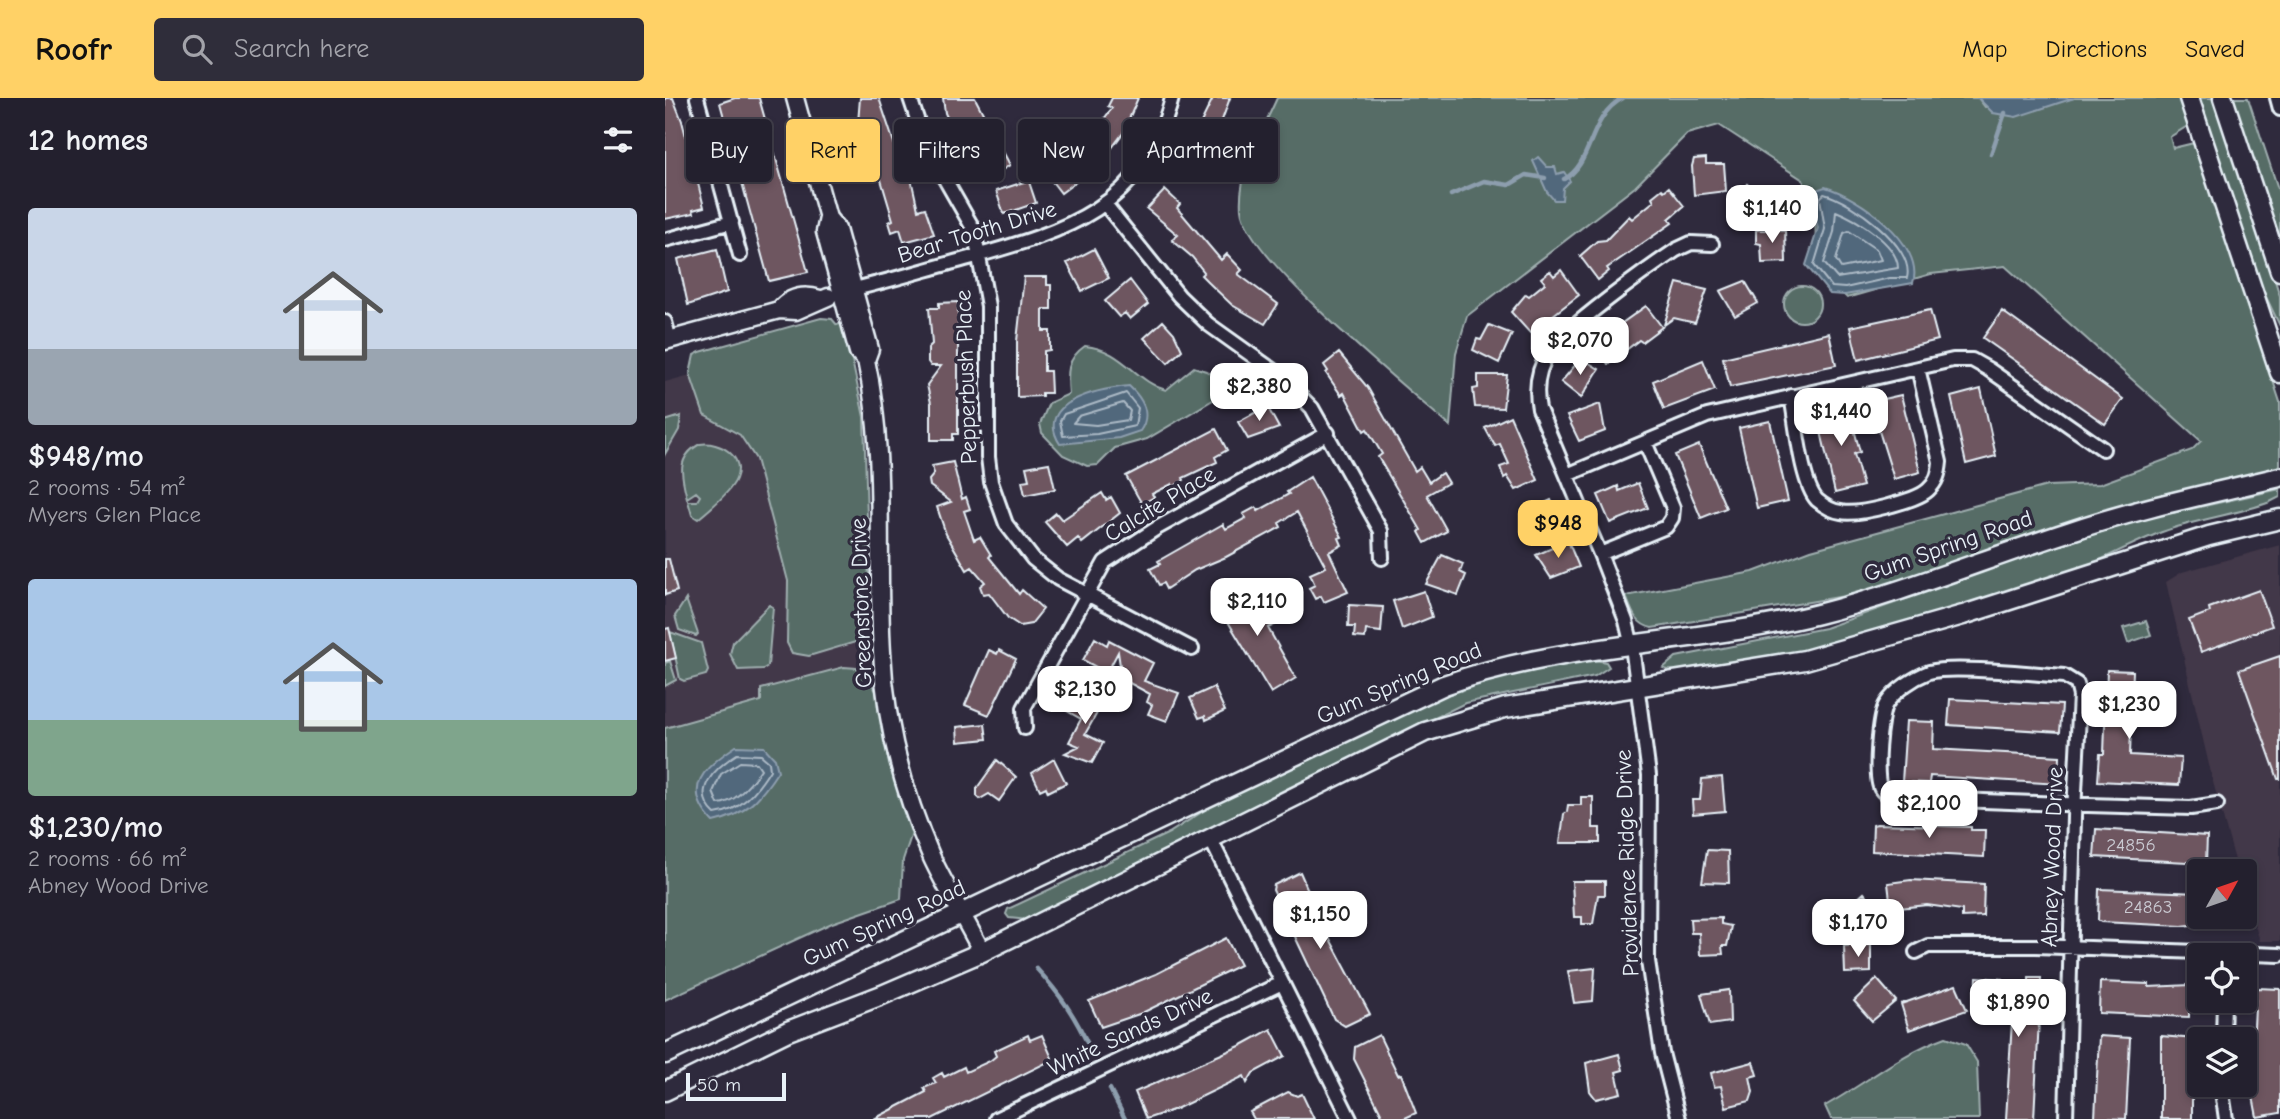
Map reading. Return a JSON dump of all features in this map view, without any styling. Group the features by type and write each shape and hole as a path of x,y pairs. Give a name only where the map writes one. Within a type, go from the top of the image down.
{"main road":[{"path":"2189,98 2280,373"},
{"path":"2223,98 2280,271"},
{"name":"Gum Spring Road","path":"665,1054 1444,685 1518,661 1632,646 1818,614 1933,580 2111,518 2280,477"},
{"path":"665,1091 777,1036 982,952 1425,732 1505,708 1636,685 1758,670 1805,660 1963,615 2209,536 2280,519"}],"street":[{"path":"697,98 740,255"},
{"name":"Greenstone Drive","path":"795,98 828,218 825,232 870,349 866,360 877,440 882,654 894,737 916,817 933,859 982,952"},
{"name":"Pepperbush Place","path":"910,98 926,146 974,230 988,306 988,457 997,504 1006,524 1033,559 1058,579 1192,649"},
{"name":"Bear Tooth Drive","path":"849,291 1064,229 1105,204 1146,158 1159,136 1172,98"},
{"path":"2277,98 2280,109"},
{"path":"1105,204 1179,296 1207,324 1278,374 1306,401 1328,433 1381,531 1382,558"},
{"path":"665,240 731,222"},
{"name":"Providence Ridge Drive","path":"1679,1119 1662,1053 1648,961 1650,775 1632,646 1626,621 1537,397 1539,371 1551,349 1668,256 1691,243 1712,244"},
{"path":"665,322 667,341 779,310 786,301 808,295 820,299 849,291"},
{"path":"1567,475 1707,416 1918,368 1972,359 2103,450"},
{"path":"1791,396 1808,481 1815,498 1828,508 1853,513 1914,498 1927,491 1938,477 1940,462 1918,368"},
{"name":"Calcite Place","path":"1025,729 1024,708 1099,569 1117,552 1328,433"},
{"path":"1600,554 1666,527 1672,518 1672,508 1645,442"},
{"name":"Abney Wood Drive","path":"2066,1119 2080,696 2075,681 2064,676 1931,671 1894,694 1883,712 1878,781 1883,792 1894,797 2075,804"},
{"path":"2075,804 2191,808 2217,804"},
{"path":"1211,840 1350,1119"},
{"path":"1916,952 1928,946 2070,947 2187,953"},
{"path":"2257,955 2280,955"},
{"name":"White Sands Drive","path":"996,1119 1282,983"},
{"path":"2223,1097 2226,1119"}],"shaded area":[{"path":"813,341 859,632 857,668 844,667 665,744 665,382"},
{"path":"2280,545 2280,941 2260,941 2256,929 2257,859 2235,859 2213,782 2166,582 2182,572"}],"green space":[{"path":"1277,98 1978,98 1985,107 2049,104 2074,98 2180,98 2189,125 2170,137 2173,148 2194,143 2196,147 2280,402 2280,466 2269,472 2203,485 2079,519 1875,591 1652,628 1646,626 1635,616 1626,596 1753,572 1811,550 2047,486 2100,484 2192,450 2201,441 2005,266 1931,274 1847,298 1817,269 1815,219 1803,180 1719,125 1687,134 1635,187 1467,316 1456,353 1450,426 1331,322 1269,258 1249,231 1241,209 1243,182 1278,182 1278,119 1267,119"},
{"path":"2197,98 2215,98 2280,296 2280,326 2256,276"},
{"path":"2232,98 2248,98 2280,195 2280,244"},
{"path":"1802,286 1814,292 1820,304 1814,316 1802,322 1790,316 1784,304 1790,292"},
{"path":"821,318 832,319 837,325 844,322 864,417 870,617 866,634 861,634 859,641 809,656 792,653 787,643 788,581 756,459 740,435 704,415 690,374 694,355 700,352"},
{"path":"1085,346 1109,353 1155,386 1166,390 1194,367 1206,371 1233,388 1147,439 1115,448 1098,465 1087,466 1063,455 1042,433 1040,424 1049,403 1069,394 1071,361"},
{"path":"681,416 679,430 665,454 665,421"},
{"path":"700,444 715,445 729,452 737,463 738,471 729,489 698,519 692,515 688,501 697,501 700,496 696,492 687,498 682,467 687,455"},
{"path":"2280,489 2280,497 2270,502 2162,532 2080,569 1935,616 1736,665 1689,671 1663,668 1676,657 1825,628 2034,553 2168,511 2173,513"},
{"path":"686,599 698,634 696,636 679,630 675,616"},
{"path":"769,605 773,607 768,666 763,669 738,670 730,654 733,642"},
{"path":"2146,621 2151,635 2128,643 2123,628"},
{"path":"670,632 701,643 708,671 706,675 684,681 680,679"},
{"path":"1589,659 1606,662 1609,667 1595,676 1465,703 1028,920 1009,918 1006,914 1008,909 1169,833 1219,801 1441,696 1507,673"},
{"path":"670,661 676,680 665,686 665,663"},
{"path":"844,667 857,668 868,677 876,691 889,764 912,833 903,860 901,899 832,923 665,1000 665,728 761,701 761,689"},
{"path":"1946,1037 1966,1044 1977,1062 1979,1119 1831,1119 1825,1106 1898,1060"}],"water":[{"path":"1978,98 2074,98 2016,117 1993,113"},
{"path":"1538,157 1547,167 1555,167 1557,174 1564,172 1570,181 1563,188 1562,200 1554,200 1547,192 1533,161"},
{"path":"1825,187 1854,200 1899,237 1909,252 1914,268 1913,283 1845,295 1830,294 1806,265 1818,228 1810,192"},
{"path":"1129,386 1144,407 1144,425 1140,431 1119,438 1060,444 1054,430 1055,418 1062,408 1073,400 1102,390"},
{"path":"736,746 764,747 775,759 778,771 751,804 735,815 713,822 703,810 699,799 701,779 714,762"}],"building":[{"path":"665,98 673,98 686,137 686,182 698,182 704,207 693,210 694,213 665,219"},
{"path":"735,98 759,98 765,119 724,119 720,103"},
{"path":"860,98 879,98 894,143 894,182 912,182 918,210 925,208 934,234 904,242 900,229 892,232 889,222 893,220 880,176 880,119 858,119"},
{"path":"943,98 975,98 986,119 948,119"},
{"path":"1112,98 1138,98 1129,119 1123,119 1123,133 1109,152 1109,119 1104,119 1112,108 1108,106"},
{"path":"1213,98 1230,98 1222,119 1203,119"},
{"path":"772,144 808,272 769,281 742,182 772,182"},
{"path":"1004,154 1010,165 1004,169"},
{"path":"1706,158 1706,164 1724,164 1726,191 1694,195 1694,159"},
{"path":"1029,182 1036,203 1004,214 996,191"},
{"path":"1052,182 1076,182 1061,193"},
{"path":"1747,184 1768,202 1754,221 1732,203"},
{"path":"1669,187 1684,206 1669,219 1672,223 1607,268 1609,271 1598,280 1580,256 1597,241 1606,240 1629,216 1632,219 1654,201 1652,197"},
{"path":"1165,190 1180,204 1177,208 1221,260 1227,254 1242,270 1238,274 1278,304 1265,324 1232,305 1209,283 1201,275 1204,272 1192,257 1172,240 1178,235 1147,209"},
{"path":"1756,230 1785,230 1786,262 1762,263 1761,244 1756,243"},
{"path":"717,249 727,292 688,305 678,259"},
{"path":"1094,249 1109,278 1082,291 1067,263"},
{"path":"1561,270 1579,295 1530,333 1511,312 1526,294 1529,296 1545,283 1541,278 1550,271 1554,276"},
{"path":"1024,277 1047,277 1047,285 1051,285 1051,309 1043,309 1043,331 1050,331 1050,350 1044,351 1044,371 1050,371 1051,393 1042,393 1042,396 1017,397 1017,341"},
{"path":"1130,280 1148,304 1130,319 1125,313 1119,317 1105,301"},
{"path":"1745,281 1758,303 1735,316 1720,291"},
{"path":"1677,283 1707,290 1695,323 1674,318 1664,325"},
{"path":"958,302 958,434 953,434 953,440 931,440 931,403 927,385 941,366 931,366 928,362 928,348 932,344 929,308 939,308 939,303"},
{"path":"1646,306 1662,327 1642,342 1639,340 1608,364 1594,343"},
{"path":"1930,310 1938,340 1858,360 1850,327"},
{"path":"2002,311 2123,399 2105,424 1983,338"},
{"path":"1163,321 1174,333 1182,350 1168,363 1144,338"},
{"path":"1489,325 1512,334 1499,363 1473,350 1477,339 1481,340"},
{"path":"1829,333 1836,365 1730,387 1723,358"},
{"path":"1339,353 1368,388 1415,471 1420,467 1429,482 1442,473 1448,483 1427,495 1447,531 1425,543 1419,532 1421,530 1378,457 1382,454 1367,429 1364,431 1344,393 1341,395 1326,373 1328,371 1324,365"},
{"path":"1581,358 1599,369 1581,398 1561,382"},
{"path":"1703,360 1715,390 1664,409 1653,381"},
{"path":"1478,375 1507,375 1503,408 1475,407 1473,389 1478,388"},
{"path":"1981,389 1996,456 1966,464 1951,397"},
{"path":"1901,395 1920,472 1894,479 1870,402"},
{"path":"1600,404 1605,431 1579,441 1567,416"},
{"path":"1267,406 1279,428 1248,439 1238,422"},
{"path":"1848,406 1860,452 1854,454 1863,486 1835,493 1817,414"},
{"path":"1510,416 1538,480 1516,490 1507,476 1504,478 1500,467 1509,464 1500,444 1495,446 1485,428"},
{"path":"1770,421 1788,501 1757,508 1739,428"},
{"path":"1216,429 1227,450 1215,457 1217,462 1183,478 1184,480 1173,487 1172,484 1152,494 1154,497 1142,504 1126,476"},
{"path":"1699,445 1726,508 1701,518 1675,455"},
{"path":"953,462 962,499 966,497 970,509 964,511 974,540 980,537 991,555 989,557 1019,594 1022,590 1043,609 1031,624 1020,626 1008,618 989,593 983,594 980,586 985,582 972,567 967,570 946,534 937,507 951,502 930,486 929,480 934,474 932,466"},
{"path":"1049,463 1055,489 1025,495 1022,481 1029,480 1026,467"},
{"path":"1310,477 1342,537 1339,538 1342,545 1329,552 1348,592 1324,602 1321,596 1315,599 1309,588 1315,585 1310,574 1326,567 1297,512 1279,523 1281,527 1226,557 1195,570 1166,589 1163,583 1159,585 1150,569 1160,564 1158,561 1223,524 1226,529 1246,518 1243,514 1256,507 1258,511 1289,494 1287,492"},
{"path":"1638,483 1648,508 1610,523 1598,495 1618,486 1619,491"},
{"path":"1102,493 1106,500 1111,497 1120,513 1082,543 1078,538 1067,547 1045,522 1056,513 1062,520"},
{"path":"1551,500 1560,522 1531,534 1524,512"},
{"path":"1568,541 1579,567 1551,578 1536,555"},
{"path":"1442,555 1463,564 1460,572 1466,575 1458,595 1426,584"},
{"path":"665,559 669,559 677,591 665,595"},
{"path":"1239,583 1259,616 1269,613 1276,624 1268,628 1296,678 1271,693 1221,610 1226,607 1219,596"},
{"path":"2259,590 2272,626 2201,652 2189,620 2210,612 2209,608"},
{"path":"1424,591 1432,617 1402,629 1393,601"},
{"path":"1349,605 1383,607 1381,632 1366,630 1365,638 1354,637 1355,627 1348,627"},
{"path":"669,628 676,658 665,661 665,629"},
{"path":"1095,638 1107,645 1109,640 1153,663 1144,681 1179,693 1167,721 1148,714 1152,705 1147,702 1150,694 1122,679 1118,652 1107,673 1083,660"},
{"path":"989,650 997,654 999,650 1016,659 989,715 965,705"},
{"path":"2280,656 2280,779 2278,779 2239,670"},
{"path":"2107,670 2133,671 2130,755 2181,758 2179,785 2098,781 2100,754 2104,754"},
{"path":"1214,687 1225,711 1206,720 1205,716 1199,718 1190,698"},
{"path":"1082,688 1099,698 1096,703 1101,706 1085,734 1103,743 1092,763 1065,753 1079,746 1069,742 1081,719 1067,711"},
{"path":"1950,699 2062,705 2060,732 1948,725"},
{"path":"1906,721 1934,722 1933,749 2060,756 2059,784 1930,776 1929,783 1902,782"},
{"path":"985,724 987,739 958,742 957,727"},
{"path":"1054,759 1066,783 1048,792 1046,787 1040,790 1032,773"},
{"path":"997,760 1016,777 999,801 989,794 980,799 977,796 977,788"},
{"path":"1722,777 1725,811 1693,814 1692,800 1700,800 1702,779"},
{"path":"1581,797 1593,797 1593,828 1600,828 1600,843 1560,843 1568,805 1581,805"},
{"path":"1873,825 1971,827 1971,830 1985,830 1984,857 1872,851"},
{"path":"2096,829 2207,836 2206,859 2187,859 2187,862 2094,857"},
{"path":"1707,850 1728,851 1729,883 1702,882"},
{"path":"1300,872 1314,904 1321,900 1326,910 1319,914 1322,924 1370,1014 1345,1026 1334,1019 1273,890 1274,885"},
{"path":"1911,880 1984,884 1983,916 1962,917 1962,910 1927,905 1891,909 1888,883"},
{"path":"1572,881 1605,881 1605,895 1598,895 1593,924 1582,924 1582,917 1574,917"},
{"path":"2099,889 2187,893 2187,925 2098,920"},
{"path":"1864,893 1885,917 1864,935 1843,911"},
{"path":"1721,918 1721,924 1731,926 1727,946 1722,946 1723,954 1700,955 1699,933 1691,933 1690,919"},
{"path":"1226,938 1240,965 1142,1013 1101,1027 1089,1001 1156,974"},
{"path":"1871,945 1871,972 1845,973 1844,946"},
{"path":"1595,968 1593,1001 1574,1003 1568,971"},
{"path":"1977,977 2003,979 2003,983 2029,984 2029,978 2041,978 2034,1119 2006,1119 2013,1005 1976,1004"},
{"path":"1877,979 1896,1001 1872,1021 1854,1001"},
{"path":"2100,982 2149,984 2149,987 2187,985 2189,1017 2099,1013"},
{"path":"1956,985 1967,1010 1909,1030 1901,1004"},
{"path":"2257,988 2280,989 2280,1113 2257,1117 2253,1097 2257,1097 2257,1027 2254,1027"},
{"path":"1729,990 1730,1022 1710,1025 1701,994"},
{"path":"1271,1029 1285,1056 1253,1073 1247,1083 1244,1076 1176,1109 1146,1119 1135,1092 1242,1045"},
{"path":"1028,1035 1030,1040 1042,1035 1052,1058 1048,1062 932,1119 874,1119 926,1092 924,1088 936,1083 933,1078 942,1073 944,1077 964,1067 966,1072 990,1061 996,1056 994,1051"},
{"path":"1379,1035 1398,1075 1401,1074 1416,1113 1403,1119 1384,1119 1354,1059 1355,1047"},
{"path":"2099,1036 2130,1038 2126,1119 2095,1118"},
{"path":"2161,1036 2187,1038 2187,1097 2192,1097 2192,1119 2161,1119"},
{"path":"1619,1054 1623,1070 1616,1072 1621,1093 1596,1099 1590,1091 1586,1063"},
{"path":"1753,1062 1757,1075 1750,1077 1753,1092 1750,1101 1726,1107 1721,1086 1714,1087 1711,1073"},
{"path":"1288,1092 1297,1096 1302,1094 1314,1119 1254,1119 1250,1112"}],"waterway":[{"path":"1564,179 1581,163 1603,116 1623,98"},
{"path":"1991,154 2005,113"},
{"path":"1451,195 1484,181 1509,185 1526,175 1545,178"},
{"path":"1036,968 1067,1006 1090,1049"},
{"path":"1110,1089 1125,1119"}]}
